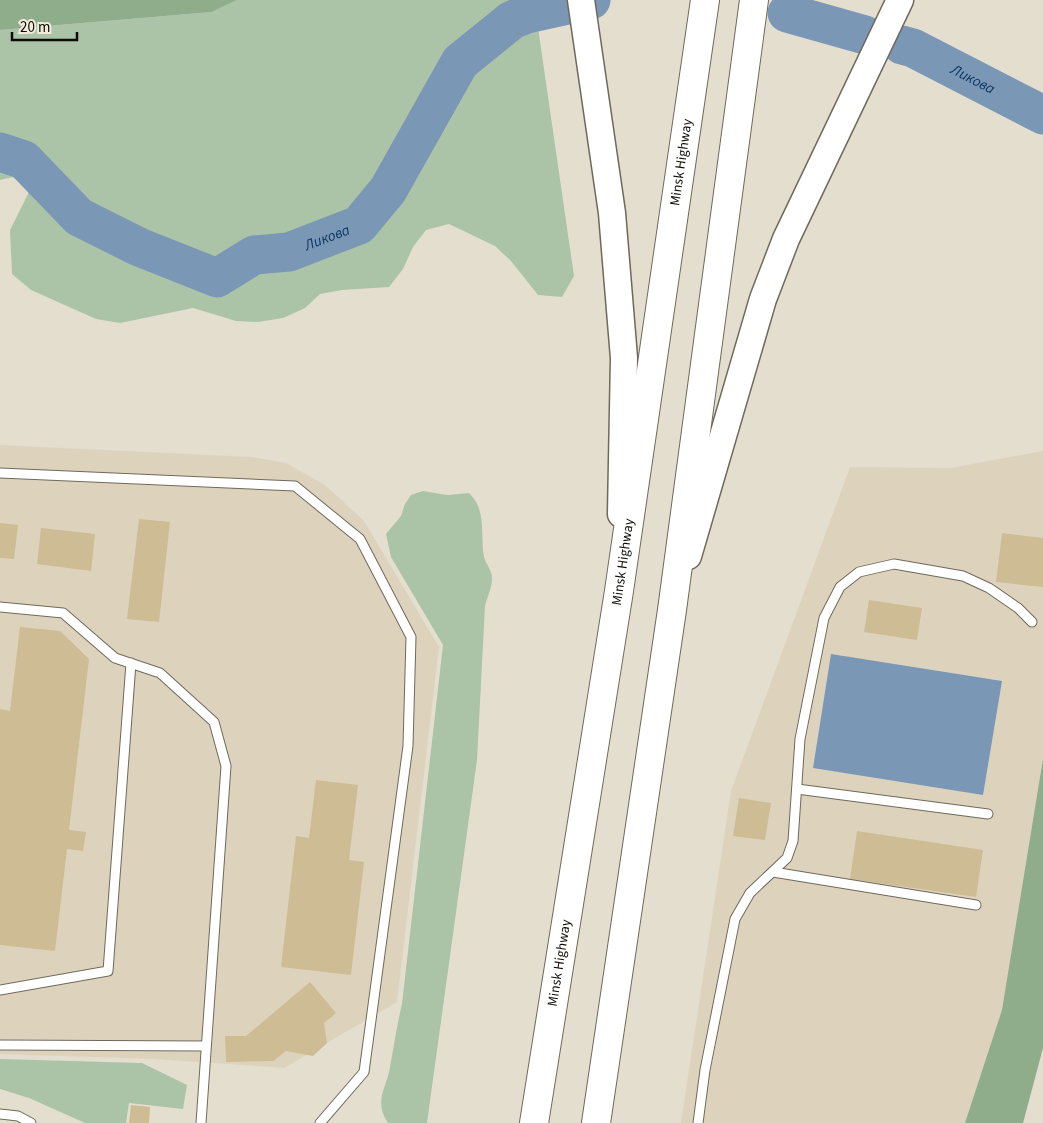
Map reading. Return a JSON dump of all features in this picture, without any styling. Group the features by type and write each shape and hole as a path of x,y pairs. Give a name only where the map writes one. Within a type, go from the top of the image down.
{"highway":[{"name":"Minsk Highway","path":"534,1123 619,591 705,0"},
{"path":"596,1123 672,610 754,0"}],"street":[{"path":"672,610 763,299 786,239 856,88 900,0"},
{"path":"582,12 612,214 624,358 619,591"}],"lane":[{"path":"0,473 295,486 360,539 412,637 408,746 364,1072 320,1123"},
{"path":"698,1123 705,1070 735,919 750,893 786,858 793,841 800,739 824,618 840,587 859,572 894,564 963,576 989,588 1018,608 1032,622"},
{"path":"0,608 63,613 115,658 160,673 214,722 226,766 200,1123"},
{"path":"0,990 108,971 131,663"},
{"path":"796,789 988,814"},
{"path":"772,872 976,905"},
{"path":"0,1045 205,1046"},
{"path":"0,1114 18,1116 31,1123"}],"shaded area":[{"path":"0,445 252,457 286,463 325,485 364,521 439,647 397,1002 284,1068 154,1059 0,1054"},
{"path":"1043,451 1043,974 1019,1123 681,1123 731,791 850,467 950,468"}],"green space":[{"path":"0,0 237,0 212,12 0,30"},
{"path":"237,0 534,0 574,276 562,297 538,295 511,261 495,246 449,224 426,230 413,247 403,269 389,287 342,290 320,294 305,308 283,318 258,322 236,321 193,308 120,323 96,319 31,290 12,274 10,230 30,190 13,177 0,180 0,30 212,12"},
{"path":"919,41 1021,96 1043,104 1043,129 984,105 908,58"},
{"path":"423,491 447,495 469,493 475,500 481,515 484,557 492,579 485,606 477,760 427,1123 388,1123 381,1101 402,1004 443,645 391,557 386,534 401,516 405,504 411,495"},
{"path":"1043,759 1043,1048 1023,1123 965,1123 1002,1010"},
{"path":"0,1059 142,1063 187,1085 183,1109 129,1103 126,1123 85,1123 29,1098 0,1089"}],"water":[{"path":"831,654 1002,681 983,795 813,768"}],"building":[{"path":"139,519 170,522 159,622 127,619"},
{"path":"0,523 18,525 14,559 0,558"},
{"path":"41,528 95,534 91,571 37,564"},
{"path":"1002,533 1043,538 1043,587 996,582"},
{"path":"869,600 922,608 917,640 864,632"},
{"path":"20,627 60,631 89,659 69,830 86,832 83,851 67,849 55,951 0,945 0,709 10,711"},
{"path":"316,780 358,785 349,860 364,862 351,975 281,967 296,836 309,838"},
{"path":"739,798 771,803 765,840 733,836"},
{"path":"857,831 983,850 976,897 850,879"},
{"path":"310,982 336,1013 324,1023 327,1043 313,1056 286,1051 273,1061 226,1062 225,1036 246,1036"},
{"path":"131,1105 150,1107 149,1123 129,1123"}],"waterway":[{"name":"Ликова","path":"0,152 24,160 79,217 139,247 217,278 254,255 289,252 359,225 388,190 460,62 512,20 527,14 591,0"},
{"name":"Ликова","path":"787,13 865,35"},
{"name":"Ликова","path":"902,45 913,48 1043,115"}]}
